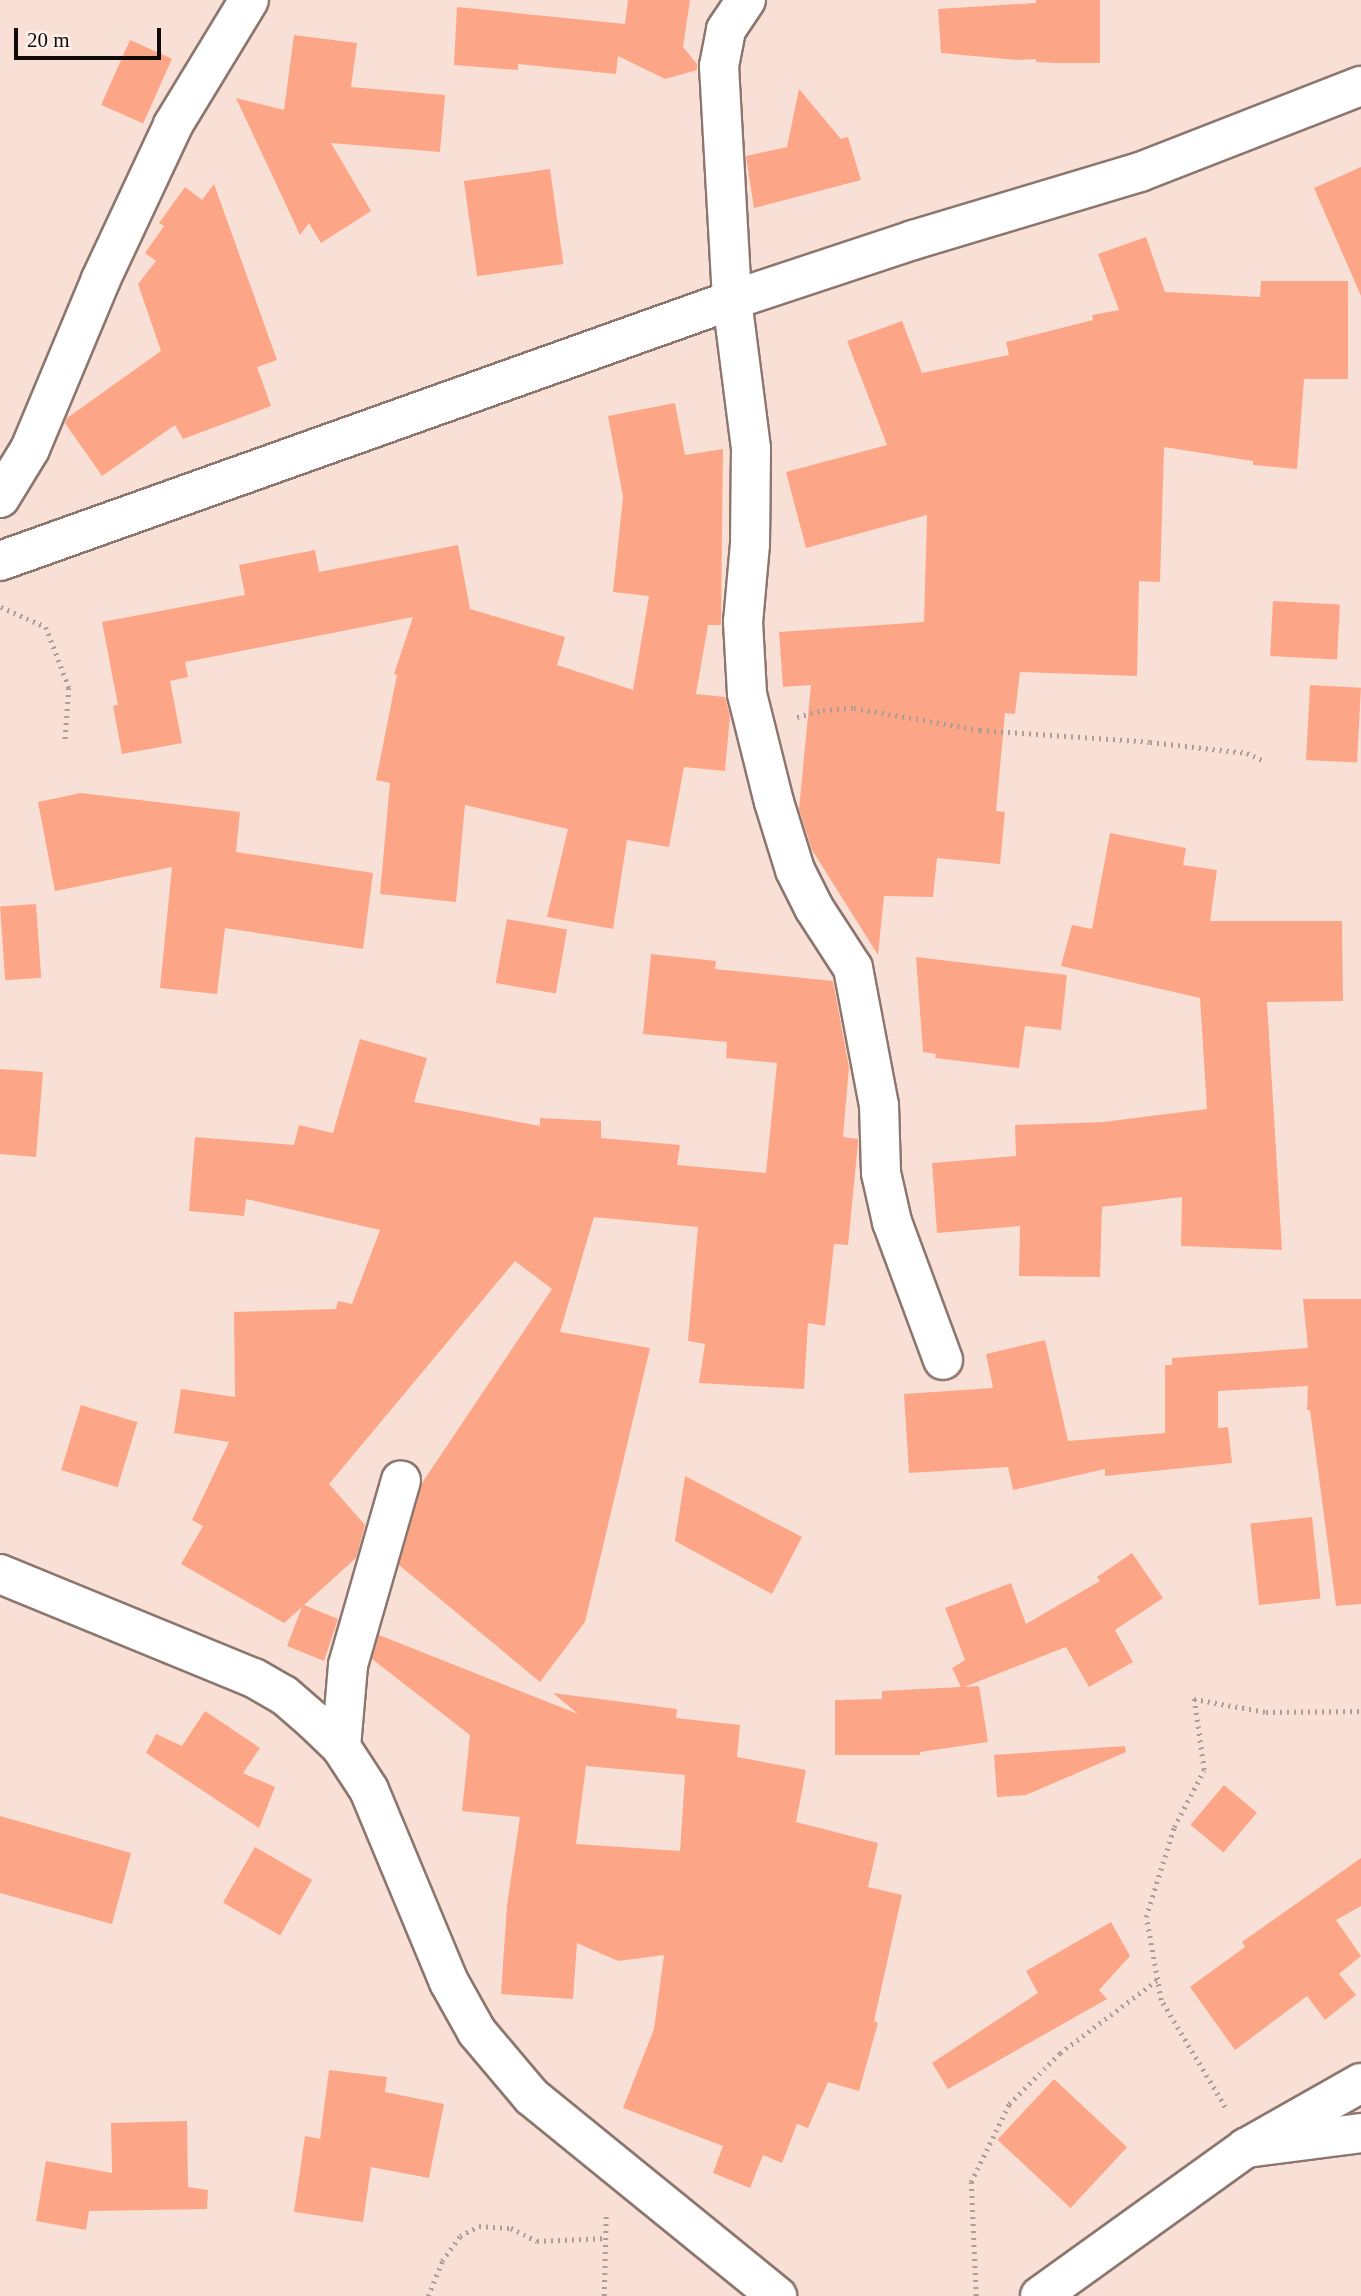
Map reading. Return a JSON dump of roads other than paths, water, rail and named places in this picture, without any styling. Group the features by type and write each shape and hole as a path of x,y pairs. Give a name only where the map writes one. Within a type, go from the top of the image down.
{"street":[{"path":"0,498 30,449 101,279 173,125 249,0"},
{"path":"746,0 726,30 719,66 732,300 751,449 750,544 743,622 747,694 774,802 795,870 814,908 853,968 879,1105 881,1173 892,1222 943,1360"},
{"path":"0,561 732,300 913,240 1140,172 1361,86"},
{"path":"341,1747 348,1665 401,1480"},
{"path":"0,1574 254,1678 284,1695 341,1747 369,1790 449,1982 477,2032 532,2097 605,2159 777,2296"},
{"path":"1040,2296 1246,2148 1361,2083"},
{"path":"1246,2148 1361,2133"}]}
